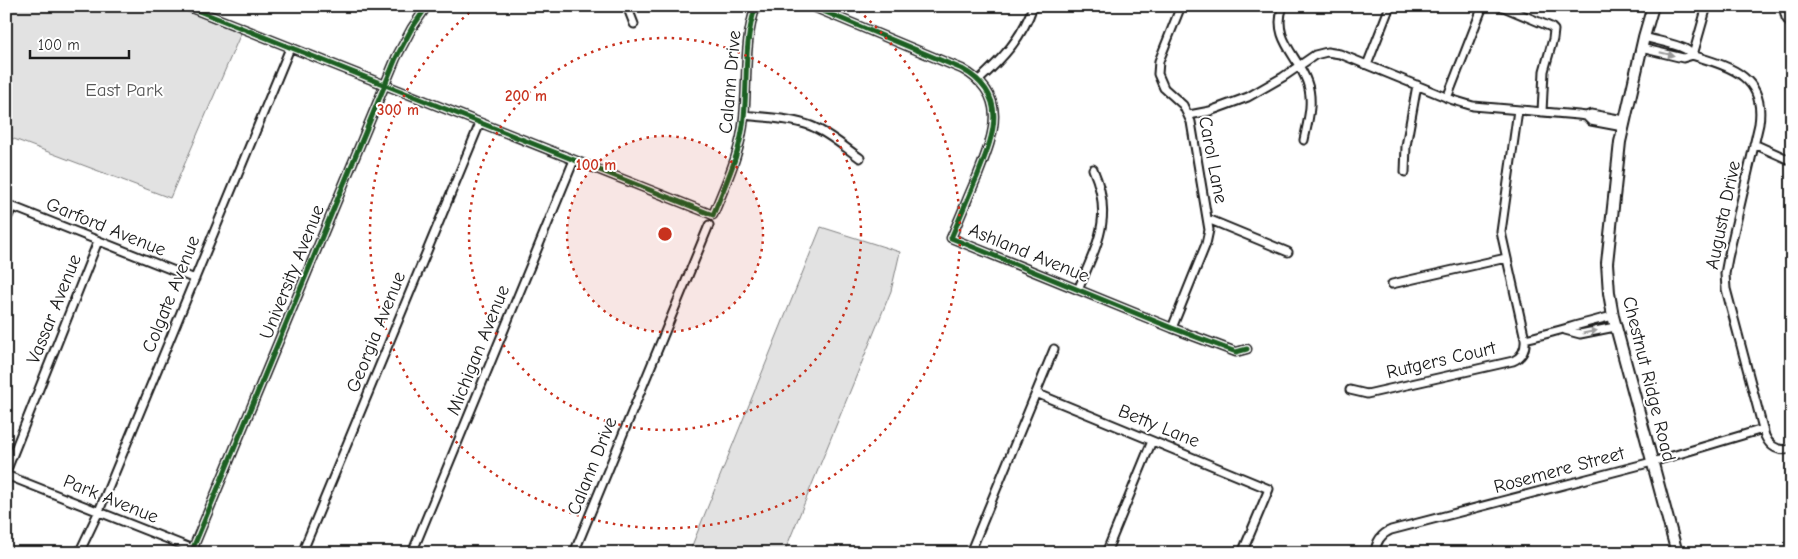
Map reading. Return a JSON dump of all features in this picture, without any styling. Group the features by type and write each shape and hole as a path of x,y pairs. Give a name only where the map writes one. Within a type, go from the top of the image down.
{"street":[{"path":"186,6 198,8 290,48 574,160"},
{"name":"University Avenue","path":"192,551 402,45 426,6"},
{"path":"627,6 634,24"},
{"name":"Calann Drive","path":"574,160 713,215 736,158 744,115 747,40 756,6"},
{"name":"Ashland Avenue","path":"811,6 962,68 978,81 985,90 992,104 994,119 993,135 951,238 1172,328 1236,352 1247,349"},
{"path":"978,81 1012,46 1026,24 1034,6"},
{"name":"Carol Lane","path":"1172,328 1206,244 1209,230 1189,115 1183,105 1164,88 1158,74 1159,61 1181,6"},
{"path":"1283,6 1280,18 1282,36 1307,82 1310,98 1310,109 1304,140"},
{"path":"1367,65 1390,6"},
{"path":"1447,98 1483,6"},
{"path":"1501,6 1554,30 1544,71 1542,112"},
{"name":"Chestnut Ridge Road","path":"1653,6 1641,48 1624,124 1607,263 1609,293 1614,322 1677,553"},
{"path":"1641,48 1683,58 1693,55 1708,6"},
{"path":"1783,6 1786,18 1792,26"},
{"name":"Augusta Drive","path":"1644,37 1685,49 1693,55 1732,69 1751,84 1758,99 1760,107 1759,124 1728,258 1725,281 1728,302 1767,441 1782,450 1792,449"},
{"name":"Colgate Avenue","path":"79,553 290,48"},
{"path":"1189,115 1229,105 1248,97 1272,84 1315,55 1327,52 1340,54 1447,98 1473,106 1586,116 1590,114 1624,124"},
{"path":"1406,172 1406,146 1417,85"},
{"path":"1518,110 1502,221 1502,242 1525,340 1565,330 1572,326 1614,322"},
{"path":"744,115 788,120 811,126 860,158"},
{"name":"Georgia Avenue","path":"302,553 480,123"},
{"path":"1754,144 1792,161"},
{"name":"Michigan Avenue","path":"412,553 574,160"},
{"path":"1078,290 1097,246 1103,223 1101,192 1093,169"},
{"path":"6,221 9,206"},
{"name":"Garford Avenue","path":"9,206 194,279"},
{"path":"1208,219 1288,252"},
{"name":"Calann Drive","path":"574,553 709,225"},
{"name":"Vassar Avenue","path":"6,473 98,241"},
{"path":"1392,284 1506,258"},
{"name":"Rutgers Court","path":"1350,390 1367,394 1512,361 1517,359 1524,350 1525,340"},
{"path":"970,553 1054,349"},
{"name":"Betty Lane","path":"1036,393 1269,489 1242,553"},
{"name":"Rosemere Street","path":"1375,553 1376,544 1379,539 1391,530 1652,462 1763,429"},
{"path":"1106,553 1152,441"},
{"name":"Park Avenue","path":"6,473 192,551 203,553"}],"green space":[{"name":"East Park","path":"6,6 174,6 241,33 170,198 6,136"},
{"path":"821,227 900,252 891,291 784,553 689,553"}],"cycle path":[{"path":"186,6 713,215 740,143 745,103 749,34 756,6"},
{"path":"191,553 396,58 412,28 427,6"},
{"path":"811,6 962,69 977,80 987,92 992,104 994,118 992,132 983,162 951,238 1172,328 1236,352 1247,349"}]}
